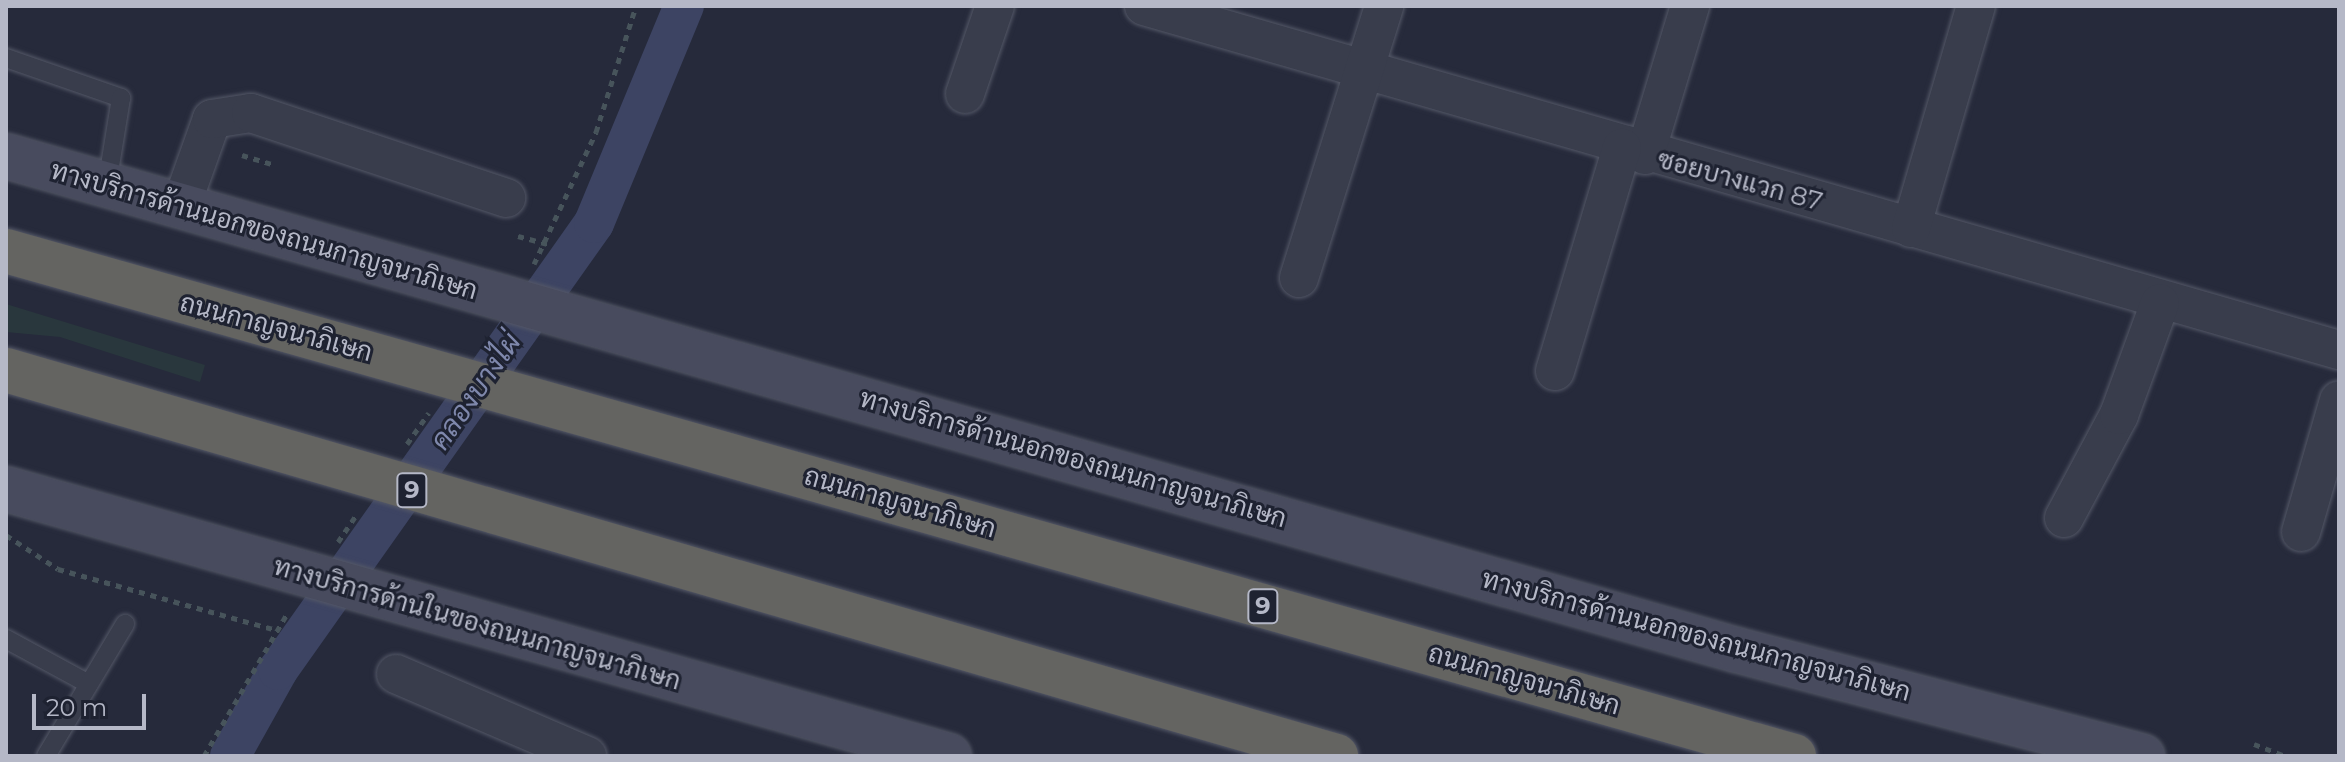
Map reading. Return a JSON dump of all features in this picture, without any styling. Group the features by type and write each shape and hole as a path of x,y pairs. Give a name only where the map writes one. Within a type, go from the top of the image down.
{"highway":[{"name":"ถนนกาญจนาภิเษก","path":"6,251 195,307 1794,756"},
{"name":"9","path":"6,370 664,567 1336,756"}],"main road":[{"name":"ทางบริการด้านนอกของถนนกาญจนาภิเษก","path":"6,156 1722,646 2142,756"},
{"name":"ทางบริการด้านในของถนนกาญจนาภิเษก","path":"6,489 607,662 949,756"}],"street":[{"path":"965,94 995,6"},
{"name":"ซอยบางแวก 87","path":"1144,6 1633,152 1911,228 2160,303 2339,350"},
{"path":"1299,278 1384,6"},
{"path":"1555,371 1633,152 1690,6"},
{"path":"1911,228 1976,6"},
{"path":"181,206 212,119 251,113 506,198"},
{"path":"2064,518 2119,415 2160,303"},
{"path":"2301,532 2339,400"},
{"path":"396,674 543,748 587,756"}],"lane":[{"path":"6,58 121,98 107,184"},
{"path":"46,756 125,624"},
{"path":"6,639 89,684"}],"path":[{"path":"6,535 58,569 276,630"},
{"path":"2254,744 2285,756"}],"shaded area":[{"path":"6,304 205,365 200,382 60,337 6,332"}],"waterway":[{"name":"คลองบางไผ่","path":"230,756 278,670 594,223 684,6"}]}
